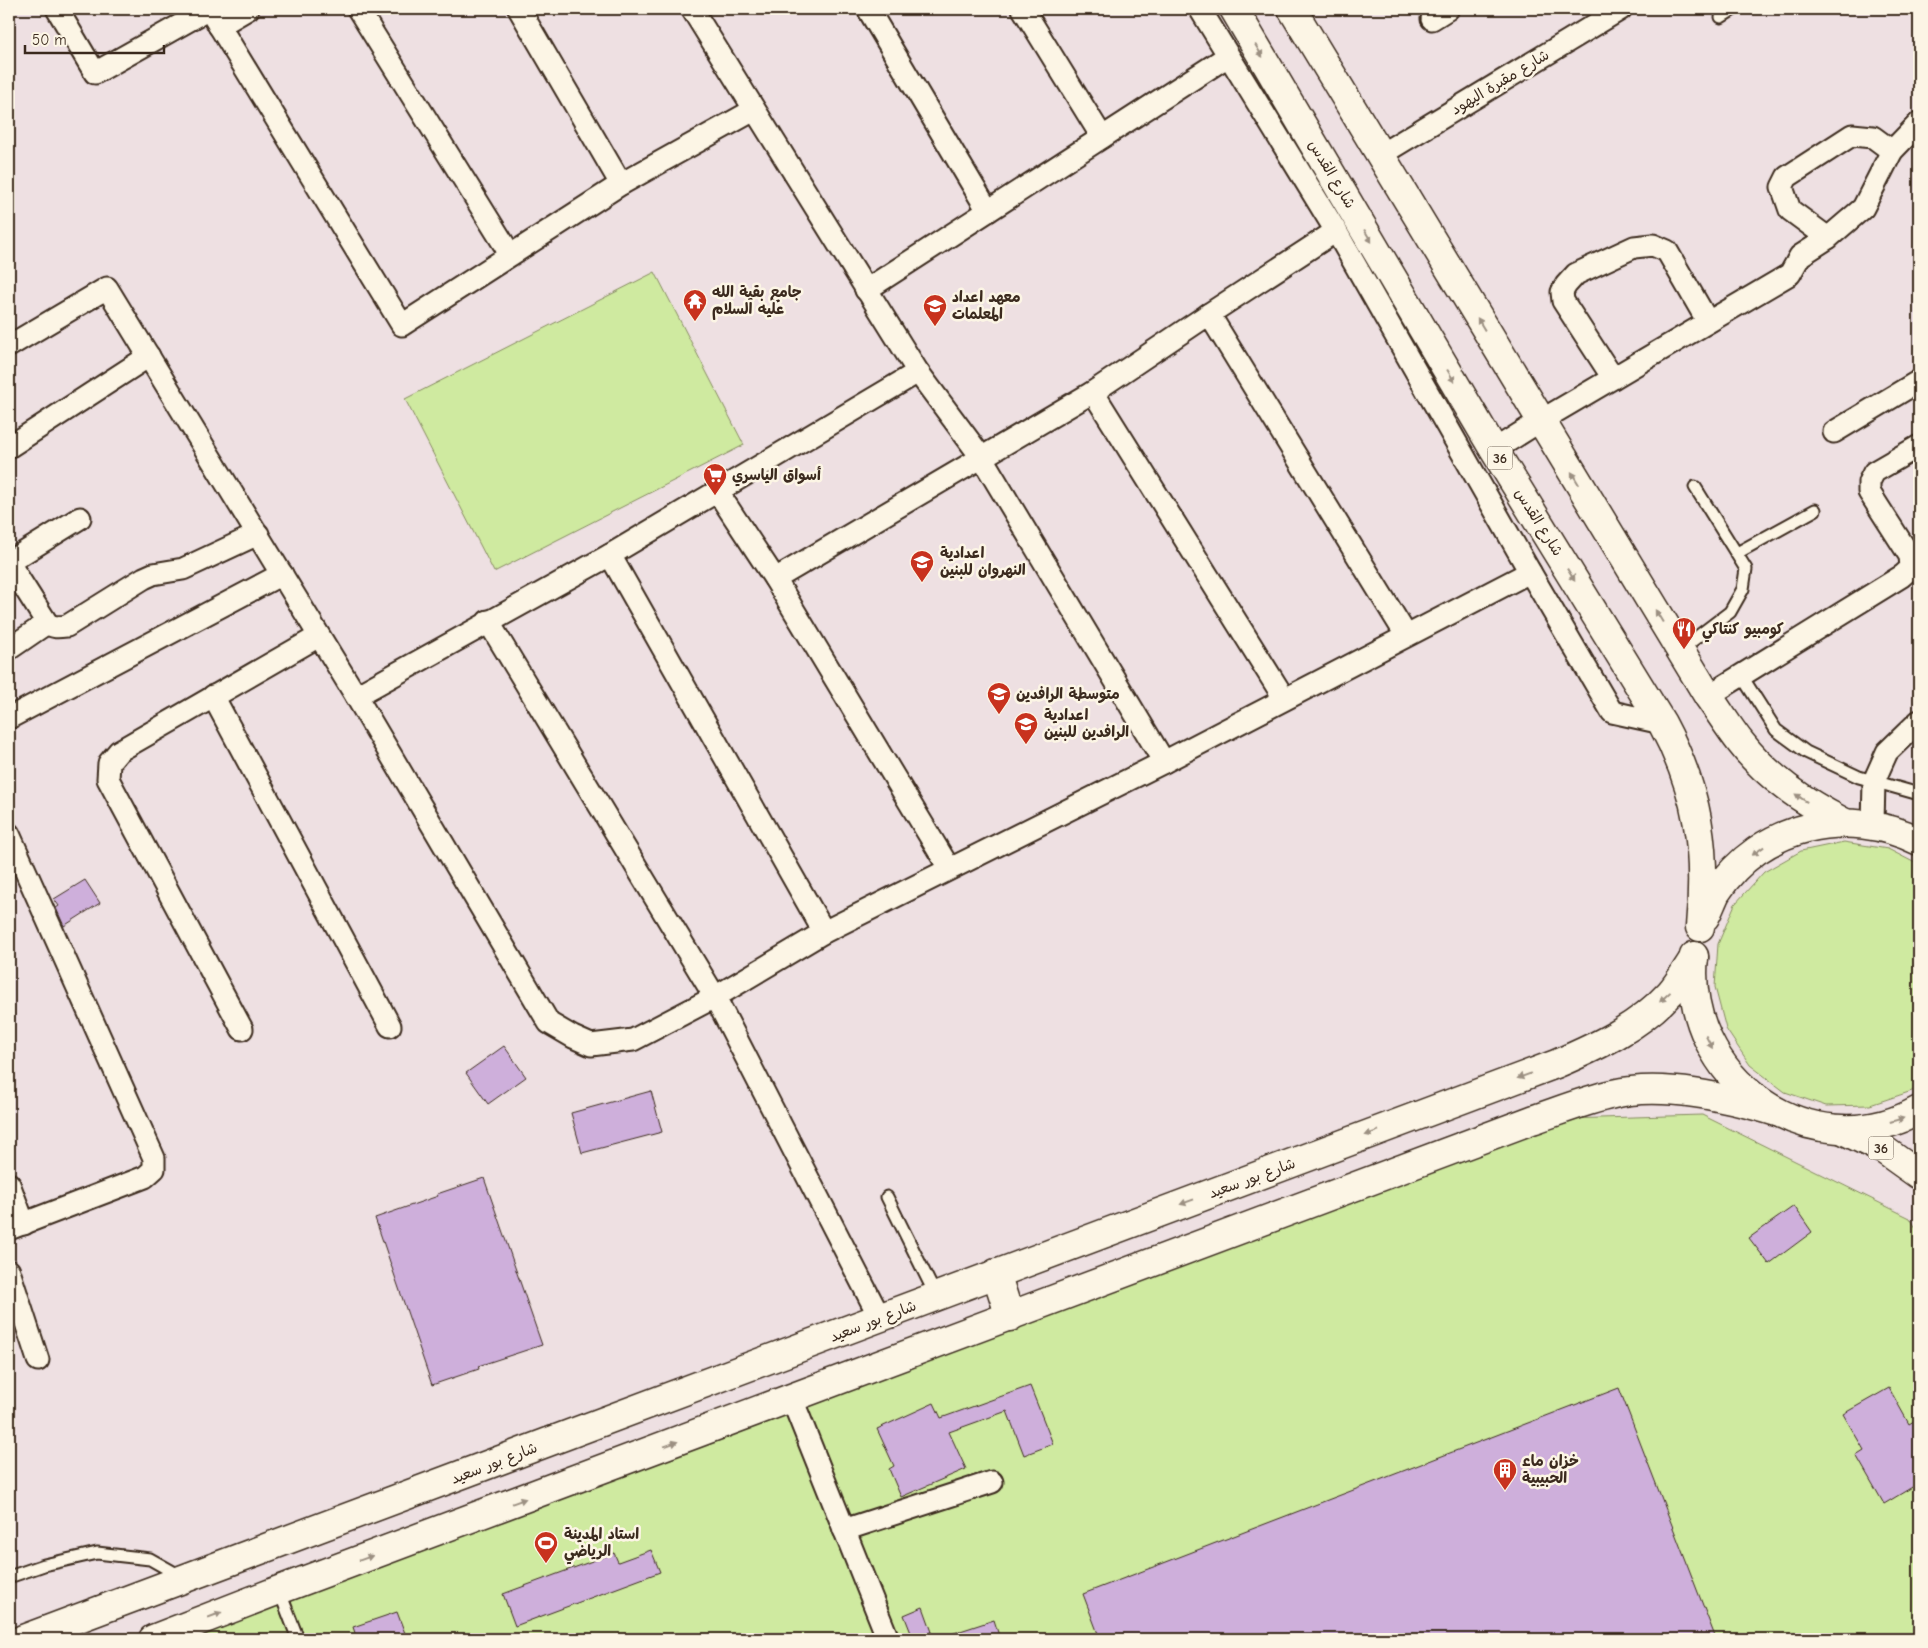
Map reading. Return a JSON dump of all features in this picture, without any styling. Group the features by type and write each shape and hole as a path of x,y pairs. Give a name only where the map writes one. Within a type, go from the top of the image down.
{"main road":[{"name":"شارع القدس","path":"1234,9 1494,450 1662,723 1685,771 1698,822 1703,874 1700,927"},
{"path":"1292,9 1708,696 1741,744 1771,775 1806,801 1844,822"},
{"path":"1777,1112 1746,1091 1721,1064 1703,1031 1694,995 1694,958 1700,927 1716,893 1740,864 1771,842 1806,827 1844,822 1873,824 1901,832 1919,841"},
{"name":"شارع بور سعيد","path":"23,1639 1556,1064 1586,1051 1641,1019 1671,992 1694,958"},
{"path":"153,1639 1532,1120 1614,1093 1647,1090 1713,1095 1777,1112 1807,1124 1839,1129 1874,1127 1907,1117 1919,1110"},
{"name":"36","path":"1839,1129 1884,1150 1919,1175"},
{"path":"996,1273 1010,1316"}],"street":[{"path":"57,9 95,72 212,14 248,9"},
{"path":"358,9 510,254"},
{"path":"519,9 621,184"},
{"path":"692,9 918,372 982,458 1164,762"},
{"path":"868,9 988,211"},
{"path":"1023,9 1102,137"},
{"path":"1200,9 1336,231 1612,712 1662,723"},
{"name":"شارع مقبرة اليهود","path":"1380,155 1621,9"},
{"path":"212,14 402,325 621,184 754,110"},
{"path":"866,290 1228,56"},
{"path":"1494,450 1790,274 1800,256 1828,238 1863,208 1892,151 1919,123"},
{"path":"1828,238 1790,210 1782,186 1787,177 1852,136 1873,137 1892,151"},
{"path":"775,579 1093,392 1336,231"},
{"path":"1613,378 1563,301 1562,292 1576,274 1634,247 1653,246 1667,251 1708,322"},
{"path":"9,346 108,288 356,696 549,1024 591,1045 633,1040 715,997 824,932 1164,762 1284,698 1530,572"},
{"path":"1209,314 1406,636"},
{"path":"9,447 149,356"},
{"path":"356,696 488,621 610,555 918,372"},
{"path":"1834,432 1919,381"},
{"path":"1093,392 1284,698"},
{"path":"1708,696 1902,576 1911,568 1915,553 1869,492 1869,482 1874,472 1919,446"},
{"path":"717,491 775,579 949,868"},
{"path":"80,518 9,562 47,623 58,628 67,626 144,578 153,574 183,569 258,534"},
{"path":"610,555 824,932"},
{"path":"9,718 282,574"},
{"path":"488,621 715,997 880,1318"},
{"path":"9,650 47,623"},
{"path":"242,1029 108,779 109,763 119,750 319,636"},
{"path":"213,696 390,1026"},
{"path":"1873,824 1874,781 1887,752 1919,722"},
{"path":"9,834 154,1158 154,1169 145,1177 16,1226 9,1184"},
{"path":"9,1271 38,1360"},
{"path":"792,1399 888,1639"},
{"path":"844,1530 992,1482"}],"lane":[{"path":"1720,16 1734,9"},
{"path":"1680,650 1730,612 1744,589 1746,569 1695,487"},
{"path":"1737,553 1815,510"},
{"path":"1741,675 1776,730 1806,752 1860,777 1919,794"},
{"path":"888,1197 936,1296"},
{"path":"9,1577 44,1564 97,1553 150,1559 186,1579"},
{"path":"279,1590 298,1639"}],"green space":[{"path":"655,272 744,445 494,572 405,399"},
{"path":"1844,842 1888,849 1919,865 1919,1085 1912,1091 1870,1105 1826,1106 1785,1092 1750,1065 1726,1029 1715,987 1718,944 1735,904 1764,872 1801,851"},
{"path":"1702,1115 1910,1218 1919,1233 1919,1639 165,1639 1532,1120"}],"building":[{"path":"85,880 100,903 64,926 56,908 59,906 54,899"},
{"path":"504,1046 526,1077 488,1104 466,1073"},
{"path":"651,1091 662,1132 582,1153 571,1113"},
{"path":"484,1178 542,1345 478,1366 479,1369 432,1385 375,1218"},
{"path":"1794,1206 1812,1232 1769,1264 1749,1238"},
{"path":"1030,1386 1053,1444 1024,1455 1007,1411 949,1432 966,1469 901,1497 889,1469 894,1466 877,1429 934,1403 941,1418"},
{"name":"خزان ماء الحبيبية","path":"1619,1388 1716,1639 1100,1639 1083,1594"},
{"path":"1889,1388 1909,1424 1919,1418 1919,1483 1884,1504 1856,1455 1864,1450 1843,1414"},
{"path":"651,1550 660,1572 515,1626 503,1594 614,1553 618,1562"},
{"path":"923,1607 932,1632 913,1638 904,1615"},
{"path":"397,1612 406,1636 398,1639 357,1639 353,1627"},
{"path":"994,1620 1000,1639 946,1639 945,1636"}],"place":[{"name":"جامع بقية الله عليه السلام","path":"695,322"},
{"name":"معهد اعداد المعلمات","path":"935,327"},
{"name":"أسواق الياسري","path":"715,496"},
{"name":"اعدادية النهروان للبنين","path":"922,583"},
{"name":"كومبيو كنتاكي","path":"1684,650"},
{"name":"متوسطة الرافدين","path":"999,715"},
{"name":"اعدادية الرافدين للبنين","path":"1026,745"},
{"name":"خزان ماء الحبيبية","path":"1505,1491"},
{"name":"استاد المدينة الرياضي","path":"546,1564"}]}
